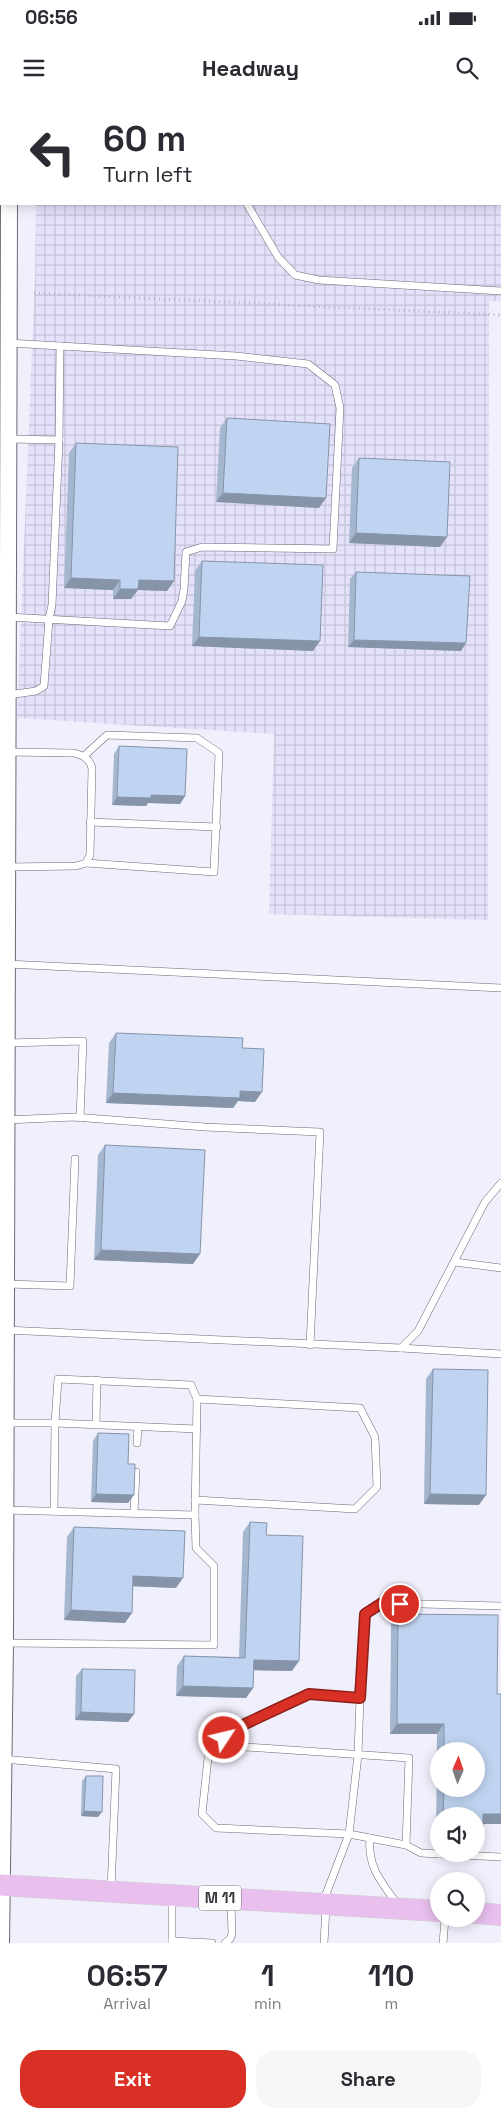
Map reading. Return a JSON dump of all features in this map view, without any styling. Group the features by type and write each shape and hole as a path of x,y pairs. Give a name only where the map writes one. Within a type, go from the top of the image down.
{"main road":[{"name":"M 11","path":"1,1885 430,1911"},
{"path":"485,1914 501,1915"}],"street":[{"path":"1,1943 4,1759 2,1534 4,1510 2,1476 6,1120 6,1043 3,1019 7,964 5,858 8,752 8,617 4,594 4,537 8,439 6,349 12,205"}],"lane":[{"path":"248,205 278,257 295,275 319,280 501,291"},
{"path":"6,349 60,346 236,356 308,364 335,385 340,408 333,549 202,547 186,552 182,601 170,626 8,617"},
{"path":"8,695 36,691 44,686 49,619 52,605 59,440 60,346"},
{"path":"8,439 59,440"},
{"path":"5,858 76,866 86,863 214,872 219,753 197,738 107,735 84,756"},
{"path":"8,752 74,753 84,756 90,762 92,768 90,855 86,863"},
{"path":"90,822 217,827"},
{"path":"7,964 501,988"},
{"path":"6,1043 83,1041 80,1118"},
{"path":"6,1120 80,1118 205,1127 320,1132 310,1345"},
{"path":"4,1274 70,1286 75,1159"},
{"path":"401,1348 418,1330 485,1202 501,1183"},
{"path":"455,1262 501,1268"},
{"path":"5,1330 501,1354"},
{"path":"2,1644 214,1645 214,1566 196,1548 197,1398 191,1386 58,1379 55,1423 54,1511"},
{"path":"96,1425 97,1380"},
{"path":"196,1500 355,1509 377,1487 376,1437 360,1408 197,1398"},
{"path":"4,1423 55,1423 197,1429"},
{"path":"137,1443 138,1426"},
{"path":"134,1513 136,1472"},
{"path":"4,1510 195,1515"},
{"path":"324,1943 324,1904 349,1834 358,1755 365,1614 382,1603 501,1606"},
{"path":"360,1698 309,1694 232,1730 217,1745 208,1758 202,1814 216,1828 349,1834 406,1845 421,1853 430,1853"},
{"path":"217,1745 409,1758 406,1845"},
{"path":"4,1759 116,1769 111,1892"},
{"path":"370,1838 369,1849 374,1872 402,1909"},
{"path":"485,1855 501,1856"},
{"path":"172,1895 172,1942 212,1943"},
{"path":"225,1943 232,1934 231,1899"},
{"path":"443,1943 444,1927"}],"path":[{"path":"34,293 501,315"}],"shaded area":[{"path":"36,205 501,205 501,301 489,301 488,920 269,914 274,734 17,718 35,276"}],"building":[{"path":"227,418 330,424 326,498 223,493"},
{"path":"76,443 178,447 174,581 139,580 138,589 120,589 120,580 71,578"},
{"path":"359,458 450,462 447,537 356,533"},
{"path":"202,561 323,565 320,641 199,637"},
{"path":"356,572 470,576 466,643 354,640"},
{"path":"119,746 187,749 185,796 117,797"},
{"path":"116,1033 243,1038 242,1048 264,1049 262,1092 240,1091 240,1098 113,1093"},
{"path":"105,1145 205,1150 200,1254 101,1250"},
{"path":"433,1369 488,1370 486,1495 430,1494"},
{"path":"98,1433 129,1434 128,1464 135,1464 134,1495 96,1494"},
{"path":"250,1522 267,1523 266,1535 303,1536 299,1661 254,1660 253,1688 183,1686 184,1656 245,1658"},
{"path":"74,1527 185,1531 183,1578 133,1576 132,1613 71,1610"},
{"path":"398,1614 498,1615 497,1694 501,1694 501,1814 485,1814 485,1807 443,1807 444,1798 485,1798 485,1742 444,1742 444,1724 397,1724"},
{"path":"82,1669 135,1670 134,1714 81,1712"},
{"path":"86,1776 103,1776 102,1812 84,1811"}],"route":[{"path":"224,1738 232,1730 262,1714 309,1694 360,1698 365,1614 382,1603 400,1604"}]}
